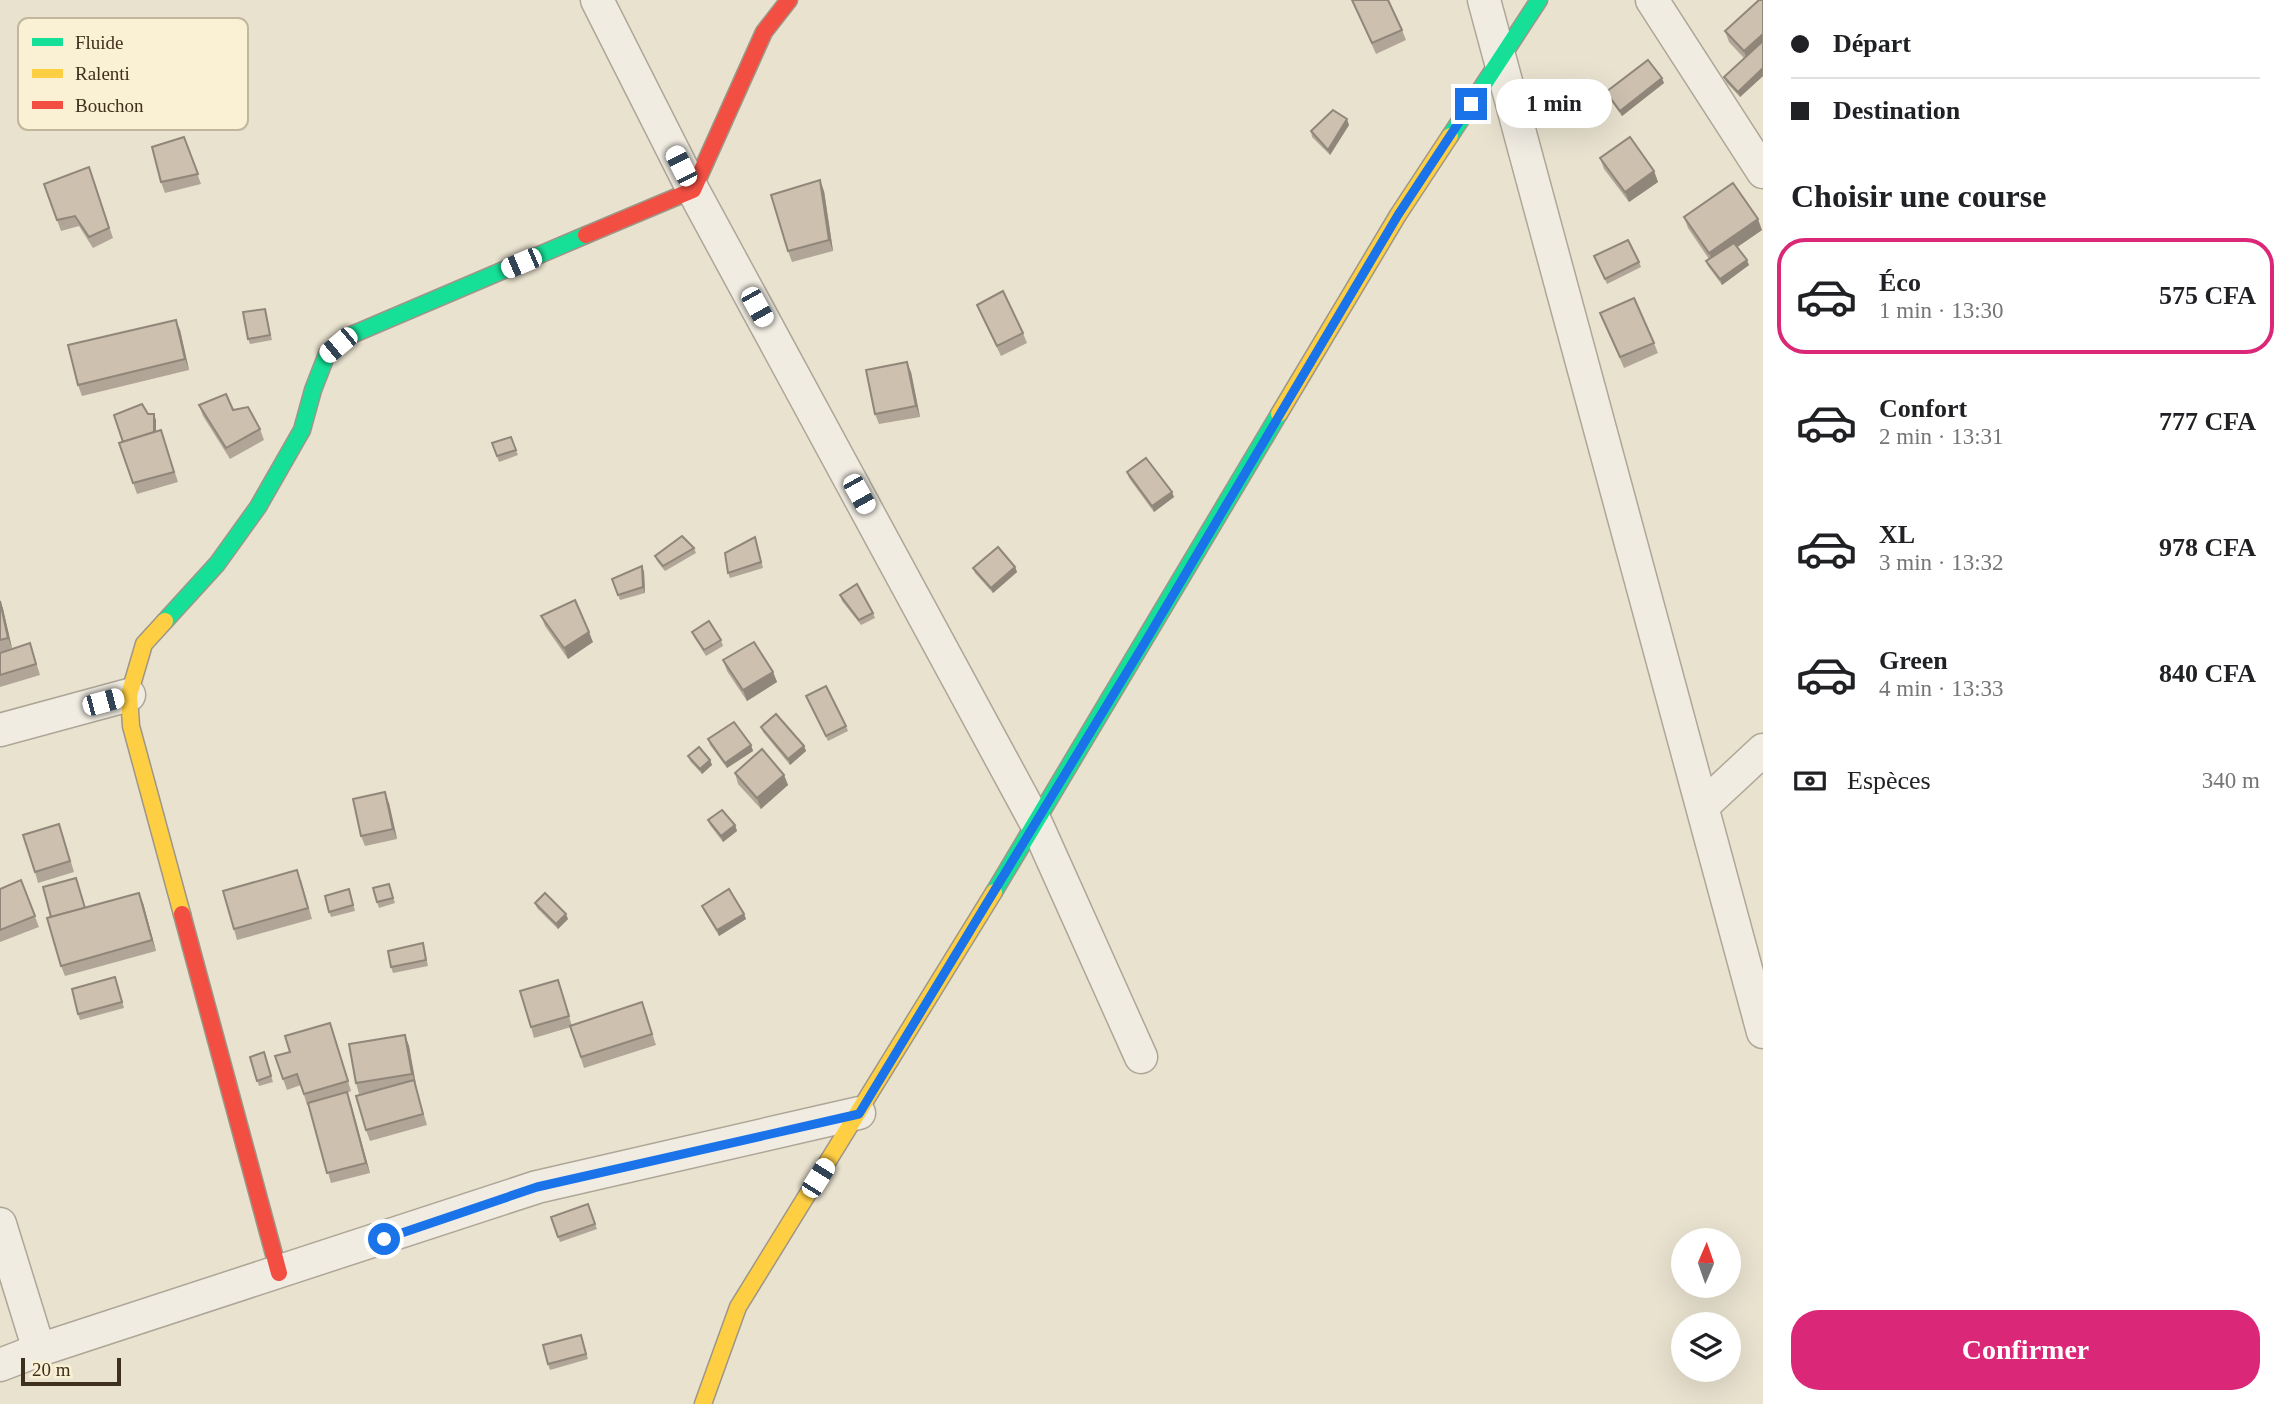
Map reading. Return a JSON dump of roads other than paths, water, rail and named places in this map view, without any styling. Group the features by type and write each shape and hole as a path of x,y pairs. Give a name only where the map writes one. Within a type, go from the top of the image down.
{"street":[{"path":"597,0 692,190 1036,823 1141,1057"},
{"path":"279,1273 131,726 129,695 144,644 217,564 258,507 302,430 327,354 349,336 692,190 764,32 789,0"},
{"path":"1484,0 1703,806 1753,943 1763,1032"},
{"path":"703,1404 738,1307 1036,823 1398,215 1539,0"},
{"path":"1652,0 1763,172"},
{"path":"0,730 129,695"},
{"path":"1703,806 1763,750"},
{"path":"0,1365 537,1187 859,1114"},
{"path":"0,1224 39,1350"}]}
